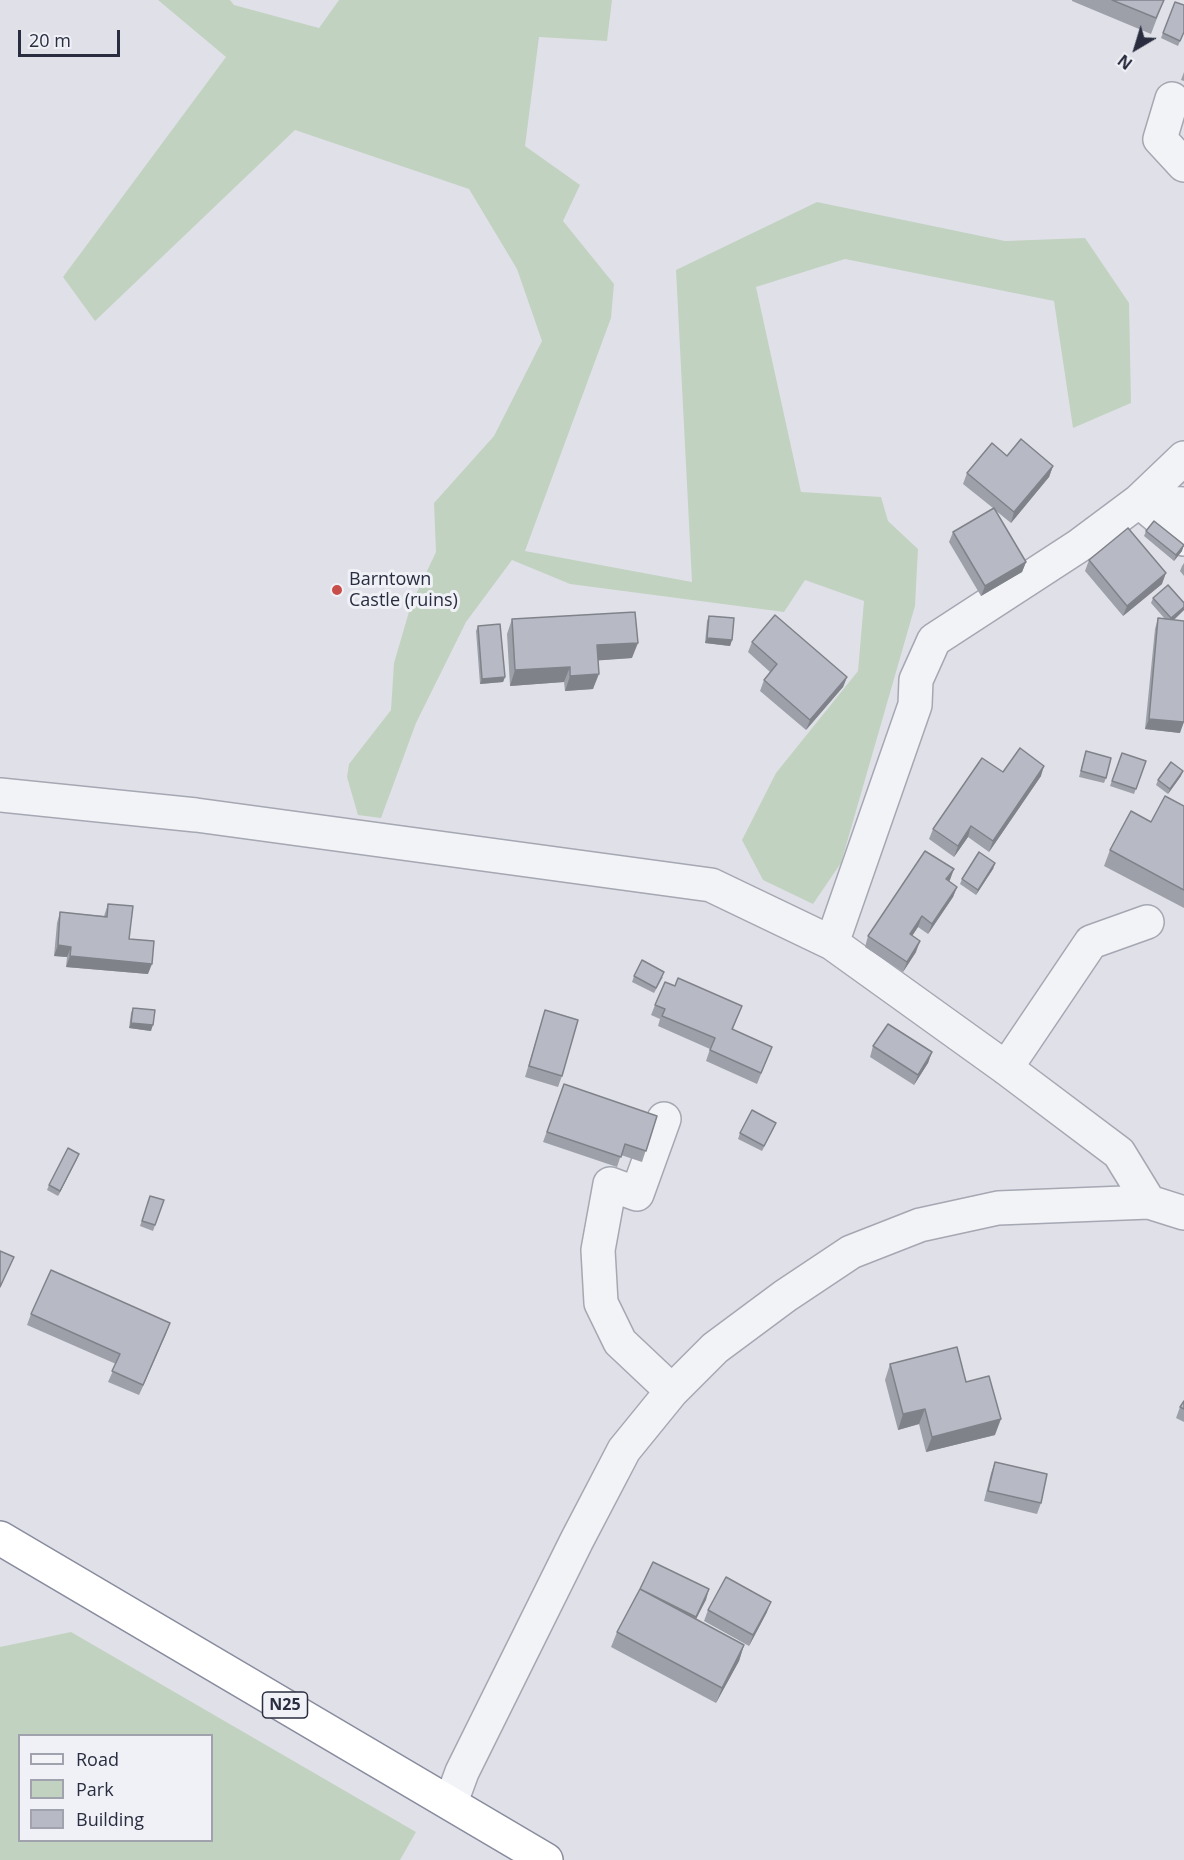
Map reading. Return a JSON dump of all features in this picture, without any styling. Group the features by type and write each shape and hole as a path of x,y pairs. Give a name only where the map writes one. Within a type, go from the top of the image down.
{"highway":[{"name":"N25","path":"0,1538 546,1860"}],"street":[{"path":"1172,99 1160,139 1184,165"},
{"path":"832,943 915,705 916,680 934,640 1080,545 1139,501 1184,458"},
{"path":"1139,501 1184,504"},
{"path":"1139,501 1184,539"},
{"path":"0,795 196,815 711,885 832,943 1006,1068 1119,1153 1149,1202"},
{"path":"1006,1068 1091,942 1147,922"},
{"path":"664,1119 637,1194 610,1184 598,1250 601,1303 620,1342 672,1390"},
{"path":"451,1802 462,1772 624,1450 672,1390 715,1347 851,1252 920,1225 998,1208 1149,1202 1184,1213"}],"green space":[{"path":"158,0 230,0 234,5 319,28 339,0 612,0 607,41 539,37 525,146 580,185 563,221 614,284 611,318 525,551 692,582 676,270 817,202 1005,241 1085,238 1129,303 1131,403 1073,428 1054,301 845,259 756,287 801,492 881,497 888,521 918,549 915,606 841,863 813,904 763,880 742,840 776,773 858,671 864,601 805,580 784,612 570,584 512,560 466,622 416,723 381,818 358,815 347,777 349,764 391,710 394,663 411,605 436,552 434,503 494,436 542,341 517,269 469,189 295,130 95,321 63,277 226,57"},
{"path":"71,1632 416,1832 400,1860 0,1860 0,1647"}],"building":[{"path":"1112,0 1164,0 1156,18"},
{"path":"1175,2 1184,5 1184,32 1180,41 1163,33"},
{"path":"1021,439 1053,466 1014,512 967,473 992,443 1007,456"},
{"path":"994,508 1026,562 985,586 953,532"},
{"path":"1154,521 1184,545 1176,555 1146,531"},
{"path":"1128,528 1166,573 1127,606 1089,560"},
{"path":"1168,585 1184,603 1184,607 1171,618 1153,598"},
{"path":"635,612 638,643 597,645 599,674 570,676 570,667 515,670 512,619"},
{"path":"775,615 847,677 810,720 764,680 777,664 752,642"},
{"path":"709,616 734,618 732,640 707,638"},
{"path":"1158,618 1184,621 1184,722 1149,719"},
{"path":"500,624 505,677 482,679 478,626"},
{"path":"1020,748 1044,766 993,841 971,826 958,846 933,829 982,758 1003,772"},
{"path":"1086,751 1111,758 1106,778 1081,771"},
{"path":"1122,753 1146,761 1136,789 1112,781"},
{"path":"1171,762 1183,771 1170,789 1158,780"},
{"path":"1165,796 1184,806 1184,890 1110,850 1131,811 1151,822"},
{"path":"925,851 954,869 946,879 957,887 932,924 922,916 910,934 920,941 907,962 868,936"},
{"path":"979,852 995,863 978,890 962,879"},
{"path":"108,904 133,906 129,939 154,941 152,964 70,956 71,947 58,945 60,912 107,917"},
{"path":"642,960 664,972 656,988 634,976"},
{"path":"678,978 742,1006 732,1029 772,1047 761,1073 710,1050 715,1038 662,1016 665,1009 655,1005 665,982 675,986"},
{"path":"133,1008 155,1010 153,1025 131,1023"},
{"path":"545,1010 578,1020 562,1076 529,1066"},
{"path":"888,1024 932,1052 918,1075 873,1046"},
{"path":"564,1084 657,1116 646,1151 625,1144 621,1157 547,1132"},
{"path":"752,1110 776,1123 764,1146 740,1133"},
{"path":"68,1148 79,1154 60,1191 49,1185"},
{"path":"150,1196 164,1200 155,1225 142,1221"},
{"path":"0,1251 14,1257 0,1287"},
{"path":"51,1270 170,1323 143,1385 112,1371 120,1354 31,1314"},
{"path":"957,1347 966,1382 989,1376 1001,1419 932,1437 925,1409 903,1414 890,1364"},
{"path":"995,1462 1047,1474 1041,1503 988,1491"},
{"path":"653,1562 709,1589 696,1617 640,1589"},
{"path":"726,1577 771,1602 753,1635 708,1610"},
{"path":"640,1589 744,1645 722,1688 617,1632"}],"place":[{"name":"Barntown Castle (ruins)","path":"337,590"}]}
